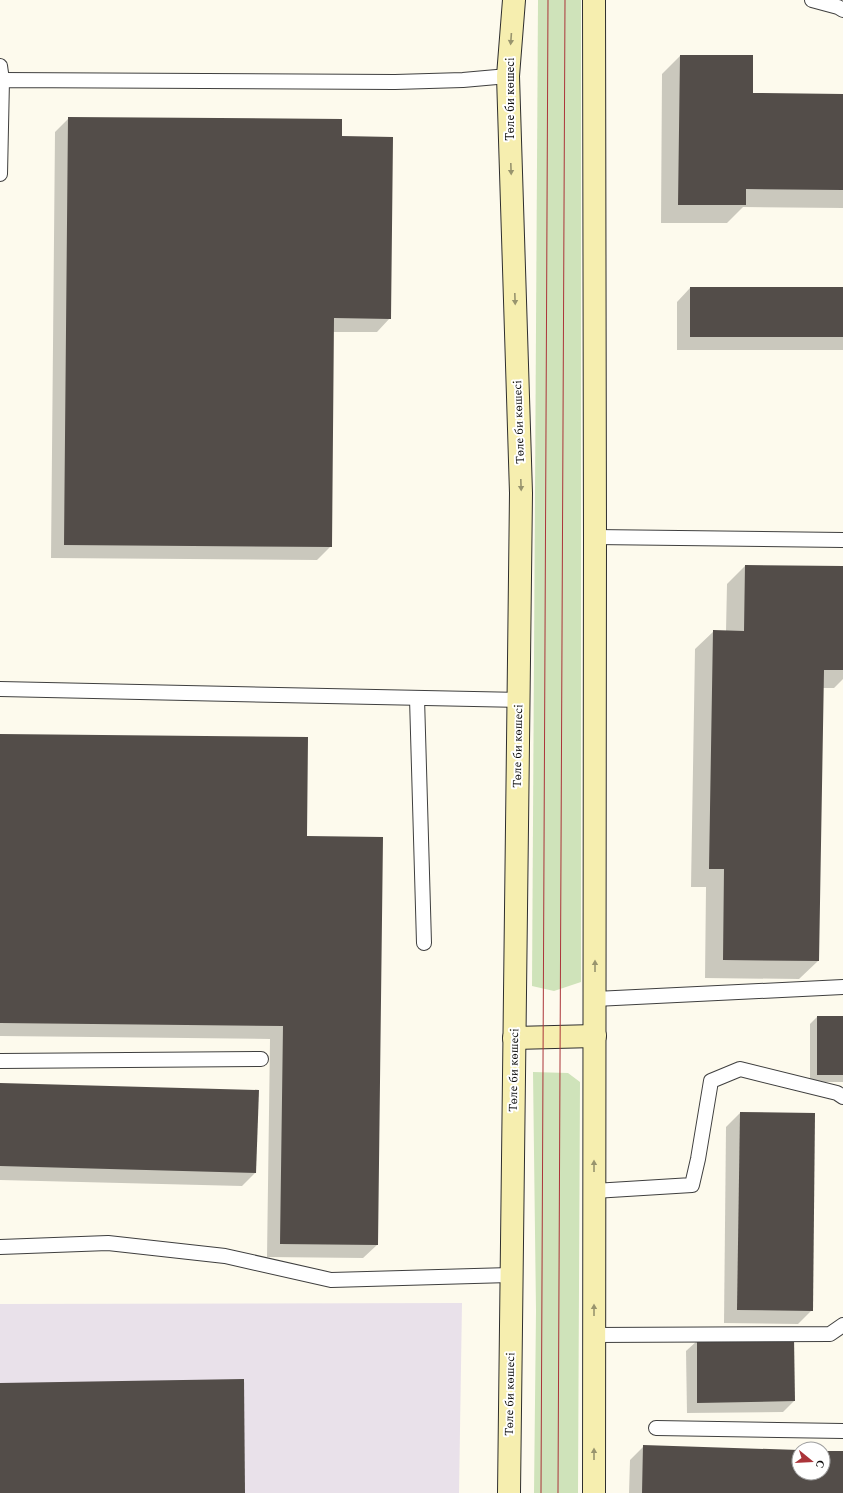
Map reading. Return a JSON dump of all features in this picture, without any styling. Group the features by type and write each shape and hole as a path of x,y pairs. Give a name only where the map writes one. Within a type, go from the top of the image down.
{"main road":[{"name":"Төле би көшесі","path":"509,1493 521,493 508,76 514,0"},
{"path":"594,0 594,1493"},
{"path":"514,1038 595,1036"}],"lane":[{"path":"812,0 838,7 843,10"},
{"path":"0,174 1,73 395,82 463,80 508,76"},
{"path":"595,537 843,540"},
{"path":"0,689 518,700"},
{"path":"417,698 424,943"},
{"path":"595,999 843,987"},
{"path":"0,1061 261,1059"},
{"path":"594,1191 692,1185 698,1159 711,1081 740,1069 837,1093 843,1097"},
{"path":"0,1246 108,1243 225,1256 331,1280 511,1275"},
{"path":"594,1334 830,1334 843,1325"},
{"path":"656,1428 843,1431"}],"shaded area":[{"path":"462,1303 459,1493 0,1493 0,1304"}],"green space":[{"path":"538,0 581,0 581,982 554,991 532,986"},
{"path":"533,1072 568,1073 580,1082 578,1493 534,1493 536,1311"}],"building":[{"path":"680,55 753,55 753,93 843,94 843,190 746,189 746,205 678,205"},
{"path":"68,117 342,119 342,136 393,137 391,319 334,318 332,547 64,545"},
{"path":"690,287 843,287 843,337 690,337"},
{"path":"745,565 843,566 843,670 824,670 819,961 723,960 724,869 709,869 713,630 744,631"},
{"path":"0,734 308,737 307,836 383,837 378,1245 280,1244 283,1026 0,1023"},
{"path":"817,1016 843,1016 843,1075 817,1075"},
{"path":"0,1083 259,1090 256,1173 0,1166"},
{"path":"740,1112 815,1113 813,1311 737,1310"},
{"path":"794,1338 795,1401 697,1403 697,1340"},
{"path":"244,1379 245,1493 0,1493 0,1383"},
{"path":"643,1445 791,1450 791,1481 831,1481 831,1451 843,1451 843,1493 642,1493"}],"tram line":[{"path":"541,1493 548,0"},
{"path":"558,1493 565,0"}]}
